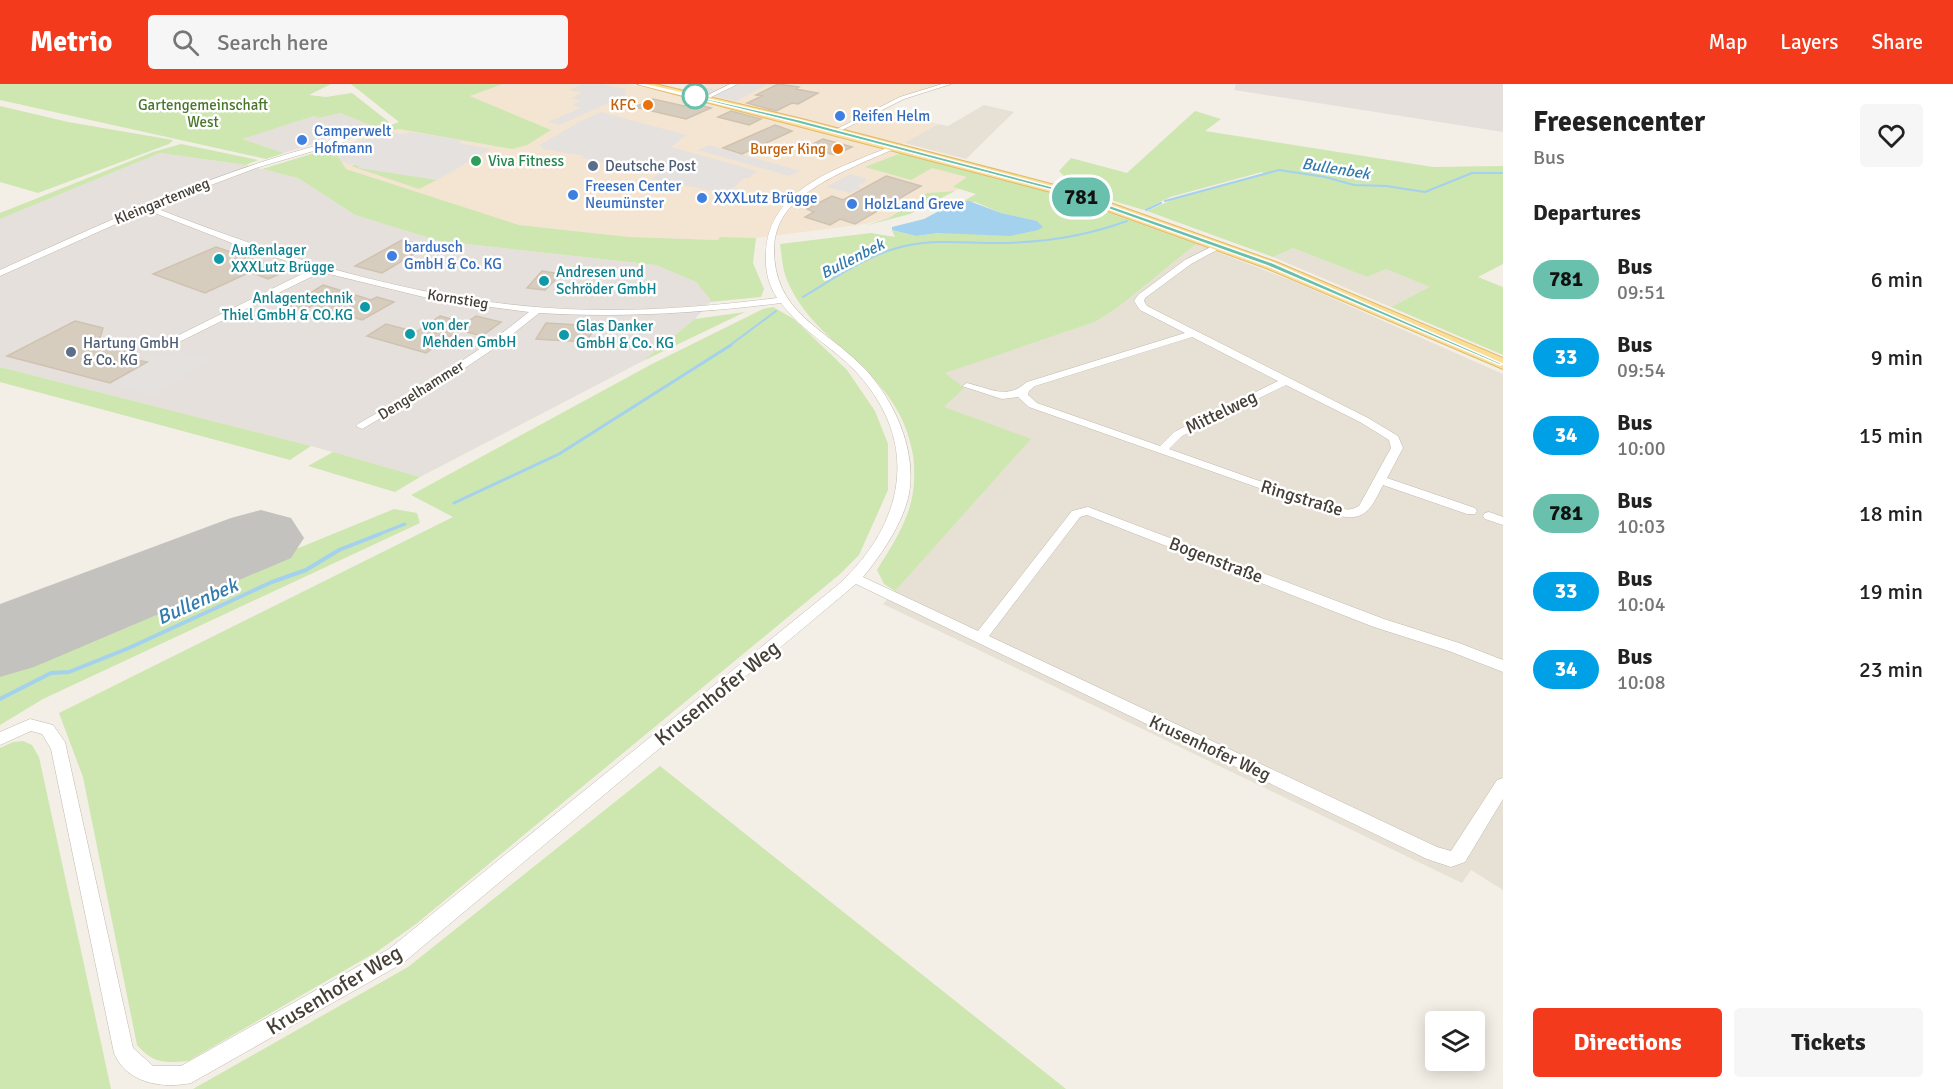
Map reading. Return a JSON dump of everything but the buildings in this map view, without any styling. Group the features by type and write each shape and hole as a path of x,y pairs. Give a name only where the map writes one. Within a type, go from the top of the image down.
{"main road":[{"path":"642,84 896,146 1070,193 1312,281 1503,364"}],"street":[{"path":"705,98 735,84"},
{"path":"836,131 902,98 948,84"},
{"name":"Kleingartenweg","path":"0,273 146,207 236,172 329,144"},
{"path":"786,303 773,281 769,265 770,237 783,210 813,186 896,146"},
{"name":"Kornstieg","path":"146,207 212,235 319,269 422,294 537,310 646,312 786,303"},
{"name":"Ringstraße","path":"1023,393 1027,401 1033,405 1344,514 1357,514 1364,509 1397,448 1394,438 1385,431 1143,308 1139,301 1185,262 1204,251 1220,246"},
{"path":"178,339 319,269"},
{"name":"Krusenhofer Weg","path":"0,739 30,725 47,729 58,747 124,1053 138,1071 161,1080 184,1076 396,956 854,578 876,550 897,509 904,485 902,451 896,428 882,399 861,371 786,303"},
{"name":"Dengelhammer","path":"362,426 474,358 537,310"},
{"path":"967,386 1002,396 1023,393 1026,386 1031,384 1192,334"},
{"name":"Mittelweg","path":"1161,451 1178,434 1286,381"},
{"path":"1380,480 1471,511"},
{"name":"Bogenstraße","path":"980,638 1076,514 1088,511 1379,623 1454,647 1503,666"},
{"path":"1489,516 1503,521"},
{"name":"Krusenhofer Weg","path":"854,578 1433,853 1451,859 1459,856 1503,785"}],"shaded area":[{"path":"503,84 628,84 645,88 659,84 684,89 696,84 955,84 906,99 883,111 938,124 896,148 989,174 955,191 927,193 889,218 865,224 756,238 720,237 719,240 629,237 519,225 346,169 336,153 346,145 344,144 399,129 512,149 551,130 470,96"},
{"path":"583,84 602,84 626,89 625,94 628,94 560,125 548,122 581,108 572,105 581,101 571,98 582,93 569,90"},
{"path":"737,84 768,84 736,101 684,89 694,85 723,91"},
{"path":"1236,84 1503,84 1503,132 1234,90"},
{"path":"984,105 1014,112 966,159 904,143 938,124 948,126"},
{"path":"601,112 686,135 671,147 757,171 749,178 744,178 729,192 724,193 651,179 665,169 646,166 642,168 582,158 584,156 542,149 543,147 538,146"},
{"path":"340,113 375,127 333,135 320,142 284,153 241,139 314,116 319,118"},
{"path":"410,132 462,140 458,143 491,149 437,180 358,168 360,166 342,162 337,153 355,142 390,133"},
{"path":"709,145 800,171 789,176 698,150"},
{"path":"160,153 246,165 298,178 355,215 439,241 656,265 696,282 712,300 695,319 643,361 420,477 311,446 0,367 0,219"},
{"path":"851,174 865,178 867,181 858,186 861,188 850,193 826,187"},
{"path":"1196,244 1293,281 1503,374 1503,890 1471,870 1462,883 883,604 1030,440 894,390 1095,322 1117,308"},
{"path":"1293,248 1367,277 1386,269 1431,287 1391,307 1273,257"},
{"path":"184,352 212,359 153,396 110,383 149,361 142,358 152,353 170,355"}],"green space":[{"name":"Gartengemeinschaft West","path":"0,84 331,84 309,95 326,97 352,93 389,122 375,127 340,113 319,118 314,116 242,139 284,153 266,159 0,100"},
{"path":"351,84 503,84 470,96 551,130 527,145 512,149 399,129 357,140 359,137 399,122"},
{"path":"0,106 68,122 173,140 169,144 38,193 0,182"},
{"path":"1195,111 1221,119 1205,131 1433,167 1503,166 1503,264 1478,277 1503,287 1503,355 1391,307 1430,287 1386,269 1367,277 1293,248 1273,257 1147,211 1174,199 1265,174 1262,172 1170,197 1144,210 1053,183 1064,176 1059,171 1071,158 1127,173"},
{"path":"181,144 258,160 246,165 160,153 0,219 0,213 153,152"},
{"path":"347,145 336,153 346,169 519,225 629,237 718,240 720,237 756,238 753,263 764,289 761,297 710,302 711,300 696,282 656,265 439,241 355,215 298,178 262,169"},
{"path":"901,153 1065,197 1196,244 1117,308 1095,322 945,373 964,388 944,407 1031,439 895,591 884,584 877,570 901,528 912,498 914,464 905,425 875,380 817,325 800,304 785,276 780,244 871,233 895,237 892,230 916,236 1037,221 1001,213 975,202 962,202 976,194 953,187 967,177 932,168 911,180 865,167"},
{"path":"351,166 437,180 419,189"},
{"path":"955,191 910,214 864,226 889,218 927,193"},
{"path":"773,307 794,319 847,370 875,411 888,444 888,490 859,555 840,574 416,924 378,951 188,1061 160,1061 143,1051 137,1045 83,777 59,713 453,517 411,495 652,364 763,309"},
{"path":"745,312 643,361 695,319"},
{"path":"0,367 311,446 290,460 0,382"},
{"path":"333,452 420,477 395,492 308,466"},
{"path":"394,509 417,513 420,523 43,699 0,725 0,670"},
{"path":"23,741 32,745 39,757 111,1089 0,1089 0,748 13,742"},
{"path":"660,766 1066,1089 193,1089 408,967"}],"water":[{"path":"969,201 1001,213 1037,221 1043,227 1010,236 939,233 916,236 892,230 892,227 924,219 956,202"}],"waterway":[{"name":"Bullenbek","path":"1165,201 1279,170 1325,177 1354,185 1386,186 1425,192 1472,173 1503,173"},
{"name":"Bullenbek","path":"1146,210 1161,203"},
{"name":"Bullenbek","path":"803,297 865,261 905,246 939,242 1030,242 1079,235 1127,221"},
{"name":"Bullenbek","path":"729,346 776,311"},
{"name":"Bullenbek","path":"454,503 559,454 731,345"},
{"name":"Bullenbek","path":"377,535 405,524"},
{"name":"Bullenbek","path":"0,699 51,673 69,672 129,648 272,582 306,570 339,550 380,534"}],"runway":[{"path":"0,642 261,538"}],"bus line":[{"name":"781","path":"642,84 798,121 1070,193 1271,264 1503,364"}],"place":[{"name":"KFC","path":"648,105"},
{"name":"Reifen Helm","path":"840,116"},
{"name":"Camperwelt Hofmann","path":"302,140"},
{"name":"Burger King","path":"838,149"},
{"name":"Viva Fitness","path":"476,161"},
{"name":"Deutsche Post","path":"593,166"},
{"name":"Freesen Center Neumünster","path":"573,195"},
{"name":"XXXLutz Brügge","path":"702,198"},
{"name":"HolzLand Greve","path":"852,204"},
{"name":"bardusch GmbH & Co. KG","path":"392,256"},
{"name":"Außenlager XXXLutz Brügge","path":"219,259"},
{"name":"Andresen und Schröder GmbH","path":"544,281"},
{"name":"Anlagentechnik Thiel GmbH & CO.KG","path":"365,307"},
{"name":"von der Mehden GmbH","path":"410,334"},
{"name":"Glas Danker GmbH & Co. KG","path":"564,335"},
{"name":"Hartung GmbH & Co. KG","path":"71,352"}]}
